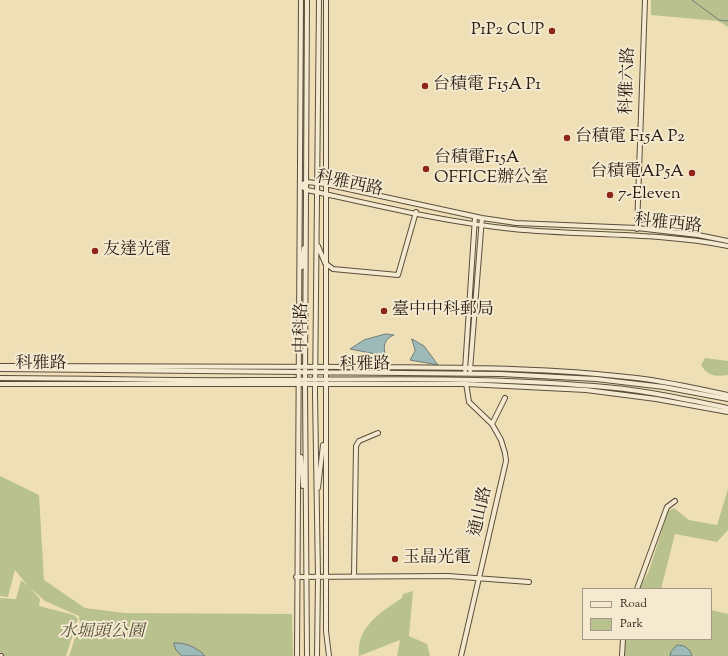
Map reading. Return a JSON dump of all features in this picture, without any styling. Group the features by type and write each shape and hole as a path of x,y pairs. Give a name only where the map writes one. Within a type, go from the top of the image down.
{"street":[{"name":"中科路","path":"297,656 296,577 299,435 301,0"},
{"name":"中科路","path":"307,0 305,382 308,578 307,656"},
{"name":"中科路","path":"317,656 318,577 315,366 319,0"},
{"name":"中科路","path":"326,0 325,431 327,577 326,631 329,656"},
{"name":"科雅六路","path":"637,234 645,0"},
{"name":"科雅西路","path":"300,185 307,182 325,184 475,217 516,223 637,228 698,235 728,241"},
{"name":"科雅西路","path":"300,185 307,190 316,192 481,225 516,229 637,234 699,240 728,246"},
{"path":"317,244 325,263 333,270 398,275 416,212"},
{"path":"467,384 470,379 468,368 475,217"},
{"path":"464,373 468,368 482,218"},
{"path":"300,297 306,224"},
{"name":"科雅路","path":"0,366 326,366 468,368 626,376 663,381 728,395"},
{"name":"科雅路","path":"0,369 299,373 470,373 596,379 664,388 728,399"},
{"name":"通山路","path":"461,656 506,461 501,440 492,424 469,402 464,373"},
{"name":"科雅路","path":"0,378 246,380 299,382"},
{"name":"科雅路","path":"305,382 315,379 326,382 467,384 586,390 656,399 728,412"},
{"name":"科雅路","path":"0,384 299,382 315,384 326,382 470,379 596,386 664,395 728,408"},
{"path":"492,424 505,398"},
{"path":"316,502 325,431"},
{"path":"354,576 356,446 359,441 378,433"},
{"path":"299,435 306,514"},
{"path":"637,588 667,507 675,501"},
{"path":"296,577 480,577 530,582"},
{"path":"622,656 623,640"}],"green space":[{"path":"651,0 728,0 728,27 718,21 651,15"},
{"path":"705,358 728,361 728,375 716,376 709,374 701,365"},
{"name":"水堀頭公園","path":"0,476 39,495 44,580 85,608 125,613 292,614 293,656 69,656 80,623 79,616 45,601 30,588 40,599 39,606 74,615 78,619 66,656 0,656 0,598 16,599 21,580 28,586 15,570 8,597 0,596"},
{"path":"728,489 728,530 717,542 675,534 661,588 640,588 649,571 668,511 674,508 689,520 717,525"},
{"path":"413,591 409,636 427,644 430,656 397,656 400,640 359,656 361,637 365,629 378,615 402,598 403,594"},
{"path":"712,610 728,614 728,656 622,656 626,640 712,640"}],"water":[{"path":"386,334 394,335 388,338 385,343 384,349 386,356 350,349 364,340"},
{"path":"412,339 424,346 438,365 410,360 415,351"},
{"path":"174,643 182,643 191,646 199,650 205,656 182,656 176,650"},
{"path":"677,645 686,648 690,651 692,656 670,656 671,652"}],"waterway":[{"path":"692,0 719,20 728,21"}],"place":[{"name":"P1P2 CUP","path":"552,31"},
{"name":"台積電 F15A P1","path":"425,86"},
{"name":"台積電 F15A P2","path":"567,138"},
{"name":"台積電F15A OFFICE辦公室","path":"426,169"},
{"name":"台積電AP5A","path":"692,173"},
{"name":"7-Eleven","path":"610,195"},
{"name":"友達光電","path":"95,251"},
{"name":"臺中中科郵局","path":"384,311"},
{"name":"玉晶光電","path":"395,559"}]}
